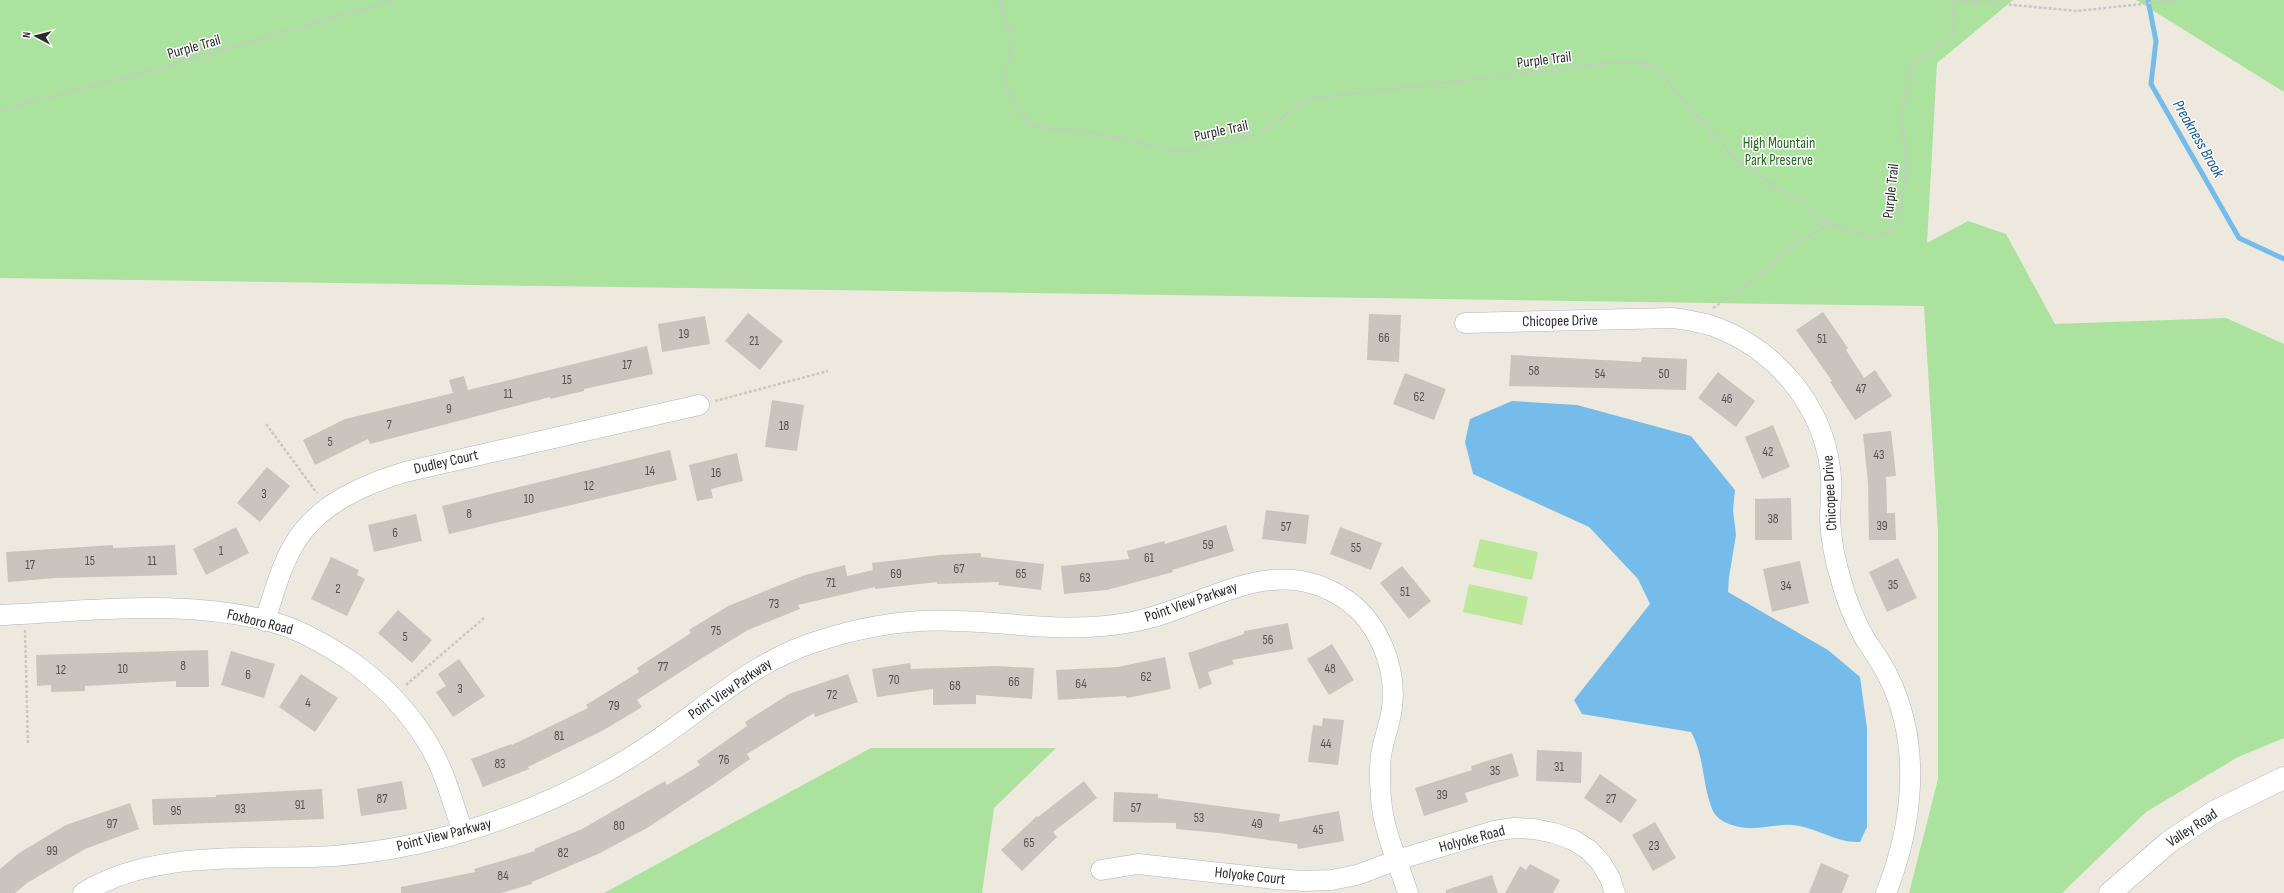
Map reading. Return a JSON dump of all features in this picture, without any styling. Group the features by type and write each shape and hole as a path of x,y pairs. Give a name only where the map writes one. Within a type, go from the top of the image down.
{"main road":[{"name":"Valley Road","path":"2110,893 2169,842 2214,812 2284,778"}],"street":[{"name":"Chicopee Drive","path":"1465,323 1672,318 1695,322 1718,328 1738,338 1776,365 1806,399 1818,422 1827,446 1831,470 1830,521 1840,579 1863,635 1889,678 1903,720 1908,744 1911,780 1909,816 1898,862 1886,893"},
{"name":"Dudley Court","path":"265,621 283,567 294,545 309,525 328,508 364,486 405,472 699,405"},
{"name":"Point View Parkway","path":"83,893 118,876 146,867 176,862 334,856 373,851 463,832 526,811 570,792 652,743 706,702 756,669 809,644 844,633 881,625 919,621 958,620 1065,629 1101,627 1136,622 1169,613 1244,583 1285,579 1306,582 1326,588 1344,598 1359,610 1372,626 1383,647 1392,685 1392,708 1381,756 1381,802 1408,893"},
{"name":"Foxboro Road","path":"0,615 162,608 197,609 243,615 301,633 332,649 361,669 392,697 408,714 433,753 440,767 463,832"},
{"name":"Holyoke Road","path":"1397,860 1494,831 1514,828 1534,828 1554,833 1572,840 1589,850 1610,878 1615,893"},
{"name":"Holyoke Court","path":"1101,870 1138,864 1303,881 1331,880 1357,875 1397,860"}],"path":[{"name":"Purple Trail","path":"0,110 150,72 393,0"},
{"name":"Purple Trail","path":"999,0 1013,43 1003,82 1030,126 1100,134 1176,152 1260,134 1307,99 1618,62 1652,64 1734,158 1830,222 1873,239 1899,226 1906,171 1902,111 1912,65 1952,34 1952,0"},
{"path":"1959,0 2077,11 2179,0"},
{"path":"1695,322 1758,277 1784,252 1830,222"},
{"path":"699,405 828,371"},
{"path":"266,424 328,508"},
{"path":"25,614 28,745"},
{"path":"392,697 484,618"}],"green space":[{"name":"High Mountain Park Preserve","path":"0,0 2013,0 1937,63 1927,243 1968,221 2006,234 2055,324 2226,318 2284,344 2284,738 2238,757 2146,812 2062,893 1909,893 1938,779 1938,531 1924,306 0,278"},
{"path":"2136,0 2284,0 2284,92"},
{"path":"1480,539 1538,552 1532,580 1473,567"},
{"path":"1469,584 1528,597 1522,625 1463,612"},
{"path":"871,748 1056,748 994,808 982,893 604,893"}],"water":[{"path":"1512,401 1577,405 1691,436 1735,490 1733,510 1736,535 1728,592 1828,650 1860,677 1867,728 1867,827 1860,842 1851,842 1834,838 1801,826 1781,825 1747,828 1727,823 1715,815 1709,801 1699,751 1691,732 1582,714 1574,700 1650,604 1638,579 1589,527 1473,474 1465,442 1470,419"}],"building":[{"path":"1823,312 1848,348 1846,350 1864,378 1875,370 1892,396 1855,420 1830,382 1832,381 1796,330"},
{"path":"748,313 783,341 760,370 725,341"},
{"path":"1369,314 1401,315 1399,362 1367,360"},
{"path":"705,316 710,344 662,352 658,324"},
{"path":"647,346 653,374 584,389 584,391 550,399 550,397 370,444 368,439 315,465 303,440 345,419 453,393 449,380 464,376 468,390"},
{"path":"1511,355 1641,362 1642,357 1687,359 1686,390 1509,386"},
{"path":"1718,372 1755,401 1736,427 1698,398"},
{"path":"1405,373 1446,389 1434,420 1393,404"},
{"path":"772,400 804,405 797,451 765,447"},
{"path":"1773,425 1790,467 1762,479 1745,437"},
{"path":"1891,431 1896,476 1886,477 1887,513 1895,513 1896,540 1869,540 1868,483 1863,434"},
{"path":"670,450 677,480 449,534 442,506"},
{"path":"737,453 743,481 711,489 713,498 697,501 689,465"},
{"path":"267,467 290,486 260,522 237,503"},
{"path":"1791,498 1792,540 1755,540 1755,499"},
{"path":"1266,510 1309,515 1306,544 1262,539"},
{"path":"416,514 422,541 374,552 368,525"},
{"path":"1226,525 1234,551 1172,570 1173,572 1107,590 1064,594 1061,566 1129,559 1127,551 1164,541 1165,544"},
{"path":"236,527 249,553 206,575 193,549"},
{"path":"1340,527 1382,543 1371,570 1330,554"},
{"path":"113,545 113,548 175,545 177,575 55,578 8,582 6,552"},
{"path":"981,553 981,557 1044,564 1041,590 998,585 999,582 937,584 937,582 875,589 875,587 798,605 800,609 748,630 699,660 637,700 642,707 602,731 528,767 529,769 483,787 471,759 511,744 512,745 588,708 586,705 639,672 637,668 691,633 689,630 728,606 805,575 845,565 847,576 873,570 872,563 940,555"},
{"path":"331,557 359,570 357,575 365,579 347,616 311,599"},
{"path":"1898,558 1917,598 1887,612 1869,572"},
{"path":"1800,561 1809,603 1772,612 1763,569"},
{"path":"1402,566 1431,601 1409,619 1380,583"},
{"path":"398,610 432,640 412,663 378,633"},
{"path":"1288,623 1293,649 1232,660 1234,664 1208,672 1212,684 1199,689 1188,653 1244,634 1244,631"},
{"path":"1332,644 1354,680 1329,695 1307,659"},
{"path":"208,650 209,687 176,687 176,681 85,686 85,691 51,692 51,685 37,686 36,655"},
{"path":"231,651 275,664 264,698 221,685"},
{"path":"1165,657 1171,689 1127,698 1126,696 1058,700 1056,670 1118,667"},
{"path":"459,659 485,696 453,717 436,692 446,686 438,674"},
{"path":"910,663 911,669 996,666 1034,668 1032,699 976,695 976,704 933,705 933,689 877,697 872,669"},
{"path":"301,674 338,698 315,732 279,707"},
{"path":"848,674 858,702 815,717 814,713 747,754 750,759 647,828 598,854 532,882 532,884 501,893 401,893 401,887 475,872 474,869 535,851 534,849 582,829 665,781 667,785 700,765 697,761 747,726 745,722 789,694"},
{"path":"1323,718 1344,720 1338,765 1308,762 1313,725 1322,726"},
{"path":"1537,750 1582,752 1581,783 1536,781"},
{"path":"1512,753 1519,776 1465,793 1468,802 1424,816 1415,788 1472,770 1471,766"},
{"path":"1600,774 1637,800 1621,823 1584,798"},
{"path":"402,781 407,809 361,816 357,789"},
{"path":"1084,781 1097,798 1053,832 1057,837 1022,871 1001,850 1037,816 1038,817"},
{"path":"322,789 324,819 153,825 152,799 216,797 216,795"},
{"path":"1114,792 1158,794 1158,798 1280,814 1279,822 1339,811 1344,841 1298,849 1297,844 1219,833 1176,829 1176,823 1113,822"},
{"path":"130,803 139,829 85,849 27,883 15,893 0,893 0,869 19,853 66,825"},
{"path":"1655,822 1676,858 1653,871 1632,835"},
{"path":"1821,863 1849,875 1842,893 1809,893"},
{"path":"1530,864 1560,880 1553,893 1505,893 1520,866 1526,870"},
{"path":"1492,875 1498,893 1446,893 1446,890"}],"waterway":[{"name":"Preakness Brook","path":"2148,0 2156,41 2151,84 2239,238 2284,259"}]}
